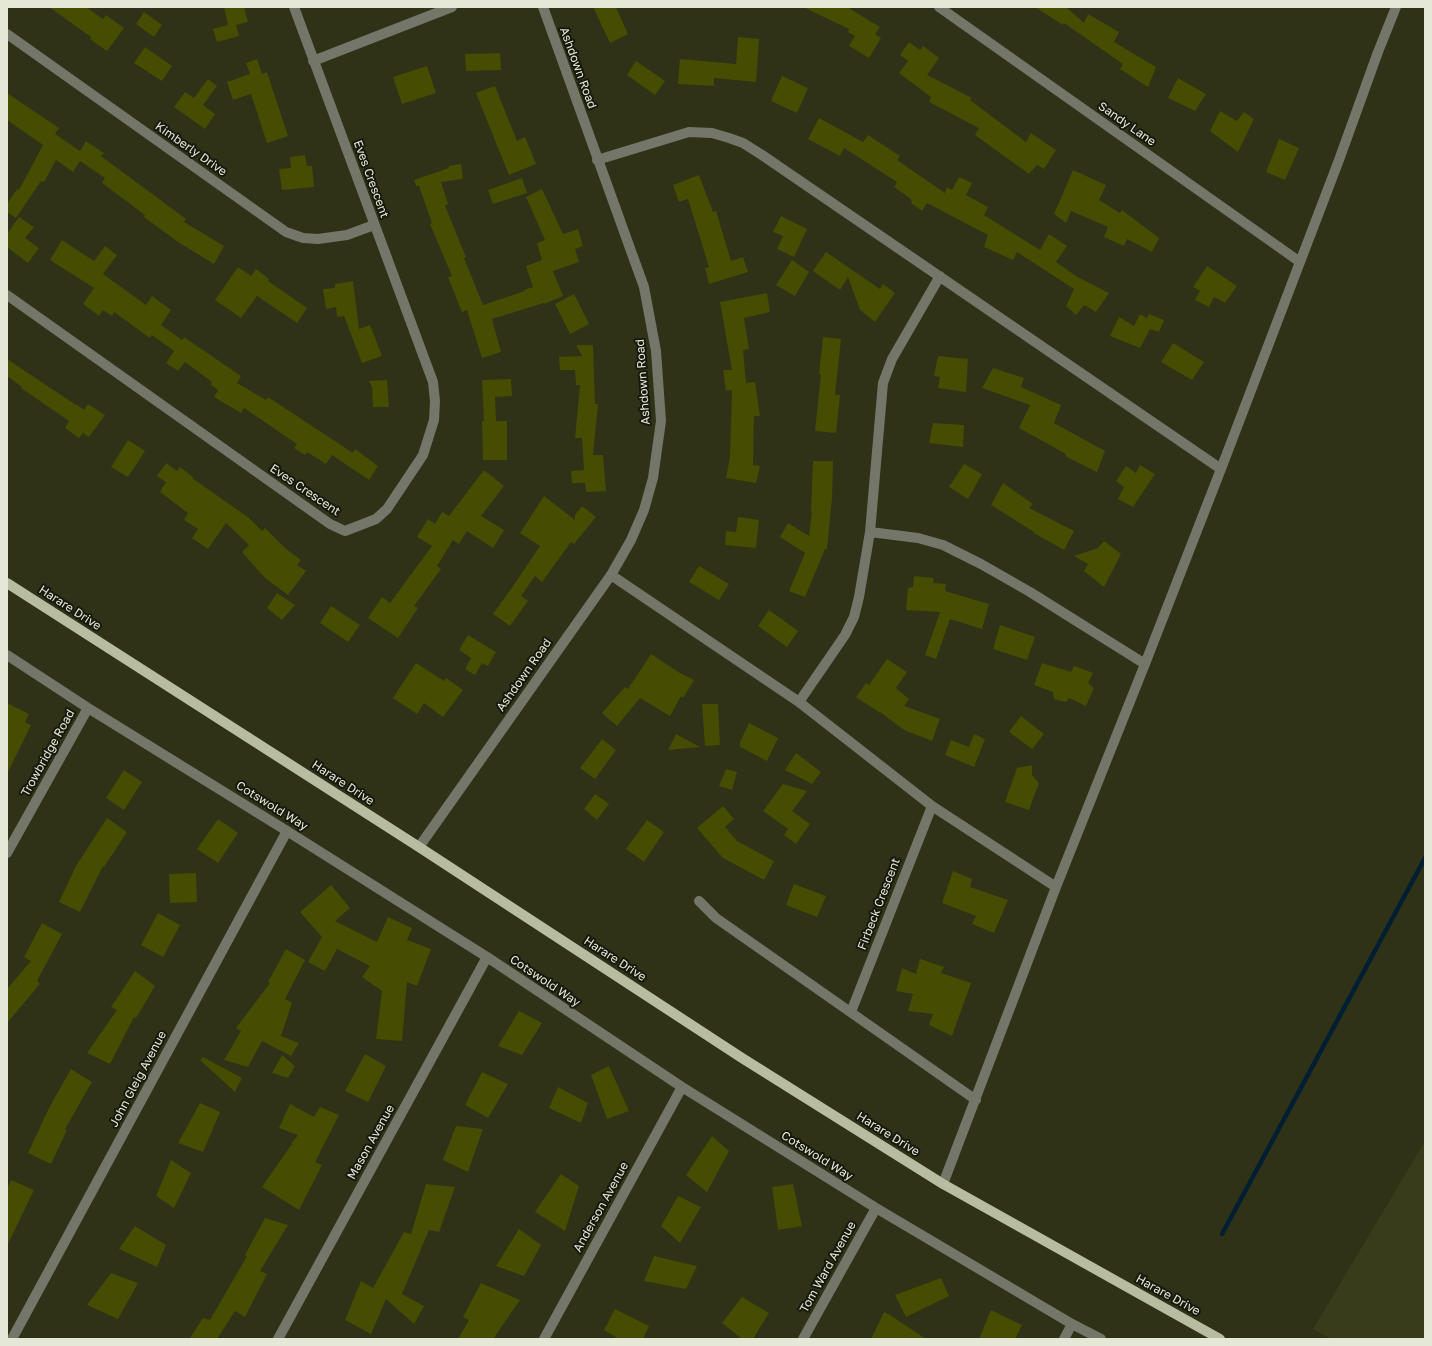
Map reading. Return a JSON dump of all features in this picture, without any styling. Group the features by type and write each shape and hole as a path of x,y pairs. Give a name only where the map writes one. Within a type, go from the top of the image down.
{"main road":[{"name":"Harare Drive","path":"7,583 419,847 742,1058 944,1184 1220,1339"}],"street":[{"name":"Eves Crescent","path":"7,295 330,524 345,531 376,519 387,510 423,455 434,420 435,401 433,382 294,7"},
{"path":"314,61 452,7"},
{"name":"Ashdown Road","path":"419,847 611,575 631,540 644,510 653,478 661,421 656,351 644,287 543,7"},
{"name":"Sandy Lane","path":"940,7 1300,262"},
{"path":"944,1184 1056,887 1221,469 1396,7"},
{"name":"Kimberly Drive","path":"7,34 286,232 303,238 318,239 347,235 374,225"},
{"path":"597,160 689,132 712,133 743,144 762,155 940,276 1221,469"},
{"path":"799,702 845,635 854,617 859,597 870,532 884,383 892,359 940,276"},
{"path":"870,532 918,538 943,545 1030,592 1145,664"},
{"path":"611,575 799,702 932,806 1056,887"},
{"name":"Cotswold Way","path":"7,655 88,708 287,830 487,957 682,1087 876,1208 1072,1324 1101,1339"},
{"name":"Trowbridge Road","path":"7,854 88,708"},
{"name":"Firbeck Crescent","path":"851,1012 932,806"},
{"name":"John Gleig Avenue","path":"12,1339 287,830"},
{"path":"699,901 716,918 976,1100"},
{"name":"Mason Avenue","path":"278,1339 487,957"},
{"name":"Anderson Avenue","path":"544,1339 682,1087"},
{"name":"Tom Ward Avenue","path":"803,1339 876,1208"},
{"path":"1064,1339 1072,1324"}],"shaded area":[{"path":"1425,1141 1425,1339 1331,1339 1313,1329"}],"building":[{"path":"49,7 86,7 103,19 106,15 124,28 107,51 90,39 91,37"},
{"path":"224,7 244,7 248,22 236,25 239,36 217,42 213,29 228,25"},
{"path":"593,7 616,7 628,34 610,43"},
{"path":"803,7 847,7 880,27 875,34 881,38 869,58 849,46 855,36 848,32 849,29"},
{"path":"1035,7 1066,7 1084,23 1088,14 1119,32 1114,42 1156,67 1148,87 1120,69 1123,64 1064,23 1063,25"},
{"path":"144,12 162,25 154,37 136,24"},
{"path":"738,37 759,39 756,82 714,78 714,86 678,84 680,59 736,64"},
{"path":"909,42 920,50 923,46 939,58 927,75 972,98 970,100 1026,142 1031,133 1056,150 1044,169 1037,165 1029,174 975,135 979,128 929,102 931,97 899,73 908,61 900,55"},
{"path":"145,47 172,66 162,81 134,63"},
{"path":"500,53 501,70 466,71 465,54"},
{"path":"257,59 262,74 267,72 288,136 267,143 251,94 233,100 227,82 250,74 246,63"},
{"path":"636,61 665,81 655,95 627,75"},
{"path":"427,66 436,93 402,104 393,77"},
{"path":"782,76 808,88 797,113 771,101"},
{"path":"1178,78 1206,94 1195,111 1168,98"},
{"path":"208,79 217,86 203,105 215,114 205,129 174,107 185,92 194,98"},
{"path":"495,86 517,141 525,137 536,164 509,175 476,93"},
{"path":"7,93 59,128 55,134 80,151 86,141 104,153 101,156 186,219 184,222 224,246 214,264 178,242 144,217 145,215 102,183 105,178 80,161 73,172 56,160 44,182 41,181 16,218 7,212 7,204 17,189 19,190 43,145 7,120"},
{"path":"1220,111 1237,121 1244,112 1254,119 1238,152 1210,131"},
{"path":"819,118 863,142 868,135 900,156 897,160 945,193 947,187 952,190 959,177 972,183 966,195 988,207 984,215 1040,250 1049,234 1067,246 1056,262 1076,276 1109,293 1096,312 1084,305 1076,315 1066,306 1074,289 1017,252 1013,260 984,247 988,235 927,203 922,211 912,204 911,199 894,187 897,182 844,148 840,156 808,139"},
{"path":"1279,139 1299,148 1285,180 1266,172"},
{"path":"305,155 307,166 312,166 314,187 282,190 279,169 291,168 290,157"},
{"path":"461,164 463,179 441,182 448,204 445,206 466,257 464,258 483,305 533,287 526,266 542,260 537,243 545,240 526,197 542,189 563,234 578,229 583,246 575,249 579,262 553,271 563,296 544,304 492,319 501,352 482,358 467,310 462,312 448,277 452,276 430,224 432,223 419,186 416,186 414,180 449,168 449,166"},
{"path":"1073,170 1106,185 1099,200 1120,213 1122,210 1159,238 1152,252 1127,239 1124,246 1104,237 1108,227 1071,211 1066,223 1054,214"},
{"path":"699,175 713,212 716,211 731,261 743,257 748,272 709,284 705,268 709,267 688,199 679,202 673,185"},
{"path":"522,178 527,193 493,204 488,190"},
{"path":"781,216 807,229 794,257 777,249 783,236 773,232"},
{"path":"19,217 34,227 25,238 39,248 28,263 7,247 7,234"},
{"path":"62,240 94,261 105,246 117,255 103,274 146,305 152,296 171,310 161,325 182,340 184,337 241,376 237,383 266,400 268,397 353,453 355,449 378,466 369,480 332,455 326,464 307,452 305,455 294,448 297,444 244,408 241,413 214,397 218,390 211,385 212,382 185,362 178,371 166,363 174,351 152,335 150,338 114,312 112,316 103,310 99,316 83,304 94,288 50,260"},
{"path":"826,252 880,289 883,284 895,293 875,322 860,310 848,277 840,290 813,271"},
{"path":"792,260 809,272 795,296 776,285"},
{"path":"1207,266 1237,286 1225,303 1214,297 1209,307 1195,300 1200,291 1193,287"},
{"path":"238,267 251,276 256,269 269,279 268,281 307,308 297,323 257,296 241,318 215,300"},
{"path":"353,281 359,329 370,325 382,356 362,363 344,316 337,317 336,307 326,309 323,289 335,288 335,284"},
{"path":"767,293 770,312 744,318 749,349 743,350 746,383 755,382 760,416 754,416 753,465 760,466 756,483 726,478 730,457 732,390 726,391 723,370 732,370 720,302"},
{"path":"574,294 589,324 570,334 555,304"},
{"path":"1140,314 1147,318 1149,314 1164,320 1159,332 1150,329 1140,348 1110,336 1119,317 1134,326"},
{"path":"823,337 841,339 835,395 840,395 836,433 815,431"},
{"path":"1173,343 1204,362 1192,380 1161,362"},
{"path":"576,345 593,345 595,404 598,404 593,455 603,455 606,491 586,492 585,483 572,483 571,471 584,470 582,438 575,438 580,385 576,385 575,370 560,370 559,357 582,356"},
{"path":"938,356 968,359 966,392 938,388 940,377 934,376"},
{"path":"7,359 84,410 88,404 105,415 89,437 83,433 79,438 65,428 69,421 21,388 22,387 7,376"},
{"path":"993,368 1024,378 1021,387 1061,405 1054,423 1105,451 1097,472 1065,456 1066,454 1019,428 1030,405 982,388"},
{"path":"511,379 512,396 495,397 496,421 507,421 507,460 483,460 482,421 484,421 482,380"},
{"path":"387,380 389,407 373,407 372,387 369,381"},
{"path":"933,423 964,425 963,447 929,443"},
{"path":"128,440 145,451 128,477 111,467"},
{"path":"813,461 833,461 832,498 827,549 825,549 805,597 789,591 805,553 780,537 788,523 809,536 812,511"},
{"path":"166,463 177,471 180,467 193,477 192,478 249,518 262,531 265,528 285,548 301,560 297,565 306,571 288,595 265,578 242,552 249,545 226,523 208,549 192,538 198,529 184,520 188,513 160,492 166,482 157,476"},
{"path":"964,464 982,474 968,499 949,487"},
{"path":"1140,465 1155,474 1133,507 1118,499 1124,487 1116,481 1126,466 1136,473"},
{"path":"484,470 504,486 481,516 504,530 493,548 467,531 459,544 453,540 437,566 441,569 414,606 418,608 398,638 368,618 382,597 390,603 432,546 417,537 428,519 435,524 442,512 449,516"},
{"path":"1003,483 1033,504 1029,508 1074,531 1064,550 1034,533 991,505"},
{"path":"544,496 575,520 575,515 582,506 596,517 574,544 571,542 542,582 535,576 521,596 528,601 510,626 493,614 540,546 520,533"},
{"path":"738,517 759,520 756,548 725,545 726,531 736,532"},
{"path":"1104,541 1121,554 1104,587 1084,571 1088,564 1074,556 1098,548"},
{"path":"699,566 729,584 719,600 689,582"},
{"path":"914,576 934,578 933,583 946,584 945,591 989,604 982,629 950,619 936,659 925,655 940,612 906,610 908,588 913,587"},
{"path":"277,593 295,605 282,620 267,608"},
{"path":"331,606 360,625 348,642 320,623"},
{"path":"769,610 798,631 787,647 758,626"},
{"path":"1000,625 1035,637 1027,660 993,649"},
{"path":"468,635 496,652 488,666 482,663 475,675 465,669 471,658 459,650"},
{"path":"651,654 680,673 694,680 683,698 681,696 670,716 640,698 617,726 602,713 625,687 628,689"},
{"path":"887,659 907,672 896,688 909,699 904,706 940,719 932,741 904,730 880,712 856,697 866,683 869,685"},
{"path":"416,663 444,681 446,678 463,690 443,717 424,703 417,714 393,698"},
{"path":"1042,663 1071,672 1074,666 1093,673 1088,683 1094,688 1086,706 1069,698 1066,702 1054,699 1053,692 1034,685"},
{"path":"7,703 29,714 25,722 31,725 7,774"},
{"path":"702,704 718,704 720,745 705,746"},
{"path":"1021,716 1044,734 1032,749 1009,732"},
{"path":"749,723 778,738 767,761 740,747 740,742"},
{"path":"676,734 700,747 668,750"},
{"path":"974,734 985,739 974,767 945,755 951,740 969,747"},
{"path":"602,739 616,750 595,779 580,768"},
{"path":"796,753 821,772 812,784 785,770"},
{"path":"1032,765 1032,775 1039,783 1029,810 1005,802 1017,768"},
{"path":"726,769 737,772 732,790 719,786"},
{"path":"124,770 142,782 124,810 106,798"},
{"path":"783,784 807,791 792,811 810,824 796,844 784,835 788,829 763,811"},
{"path":"595,794 609,804 597,820 584,809"},
{"path":"723,806 734,819 725,827 737,841 774,861 764,880 723,858 697,828"},
{"path":"107,818 127,832 104,867 103,866 80,912 59,902 76,866"},
{"path":"218,819 238,833 218,863 197,849"},
{"path":"647,820 664,832 644,862 626,849"},
{"path":"953,871 972,879 970,887 1008,900 994,933 972,924 976,916 942,903"},
{"path":"196,873 197,902 170,903 169,874"},
{"path":"794,884 826,896 817,917 786,905"},
{"path":"331,885 350,908 335,921 377,942 388,917 412,928 407,940 431,949 417,986 407,982 402,1041 376,1039 382,991 362,977 370,966 337,949 325,971 308,962 322,937 300,912"},
{"path":"158,913 180,925 163,957 141,945"},
{"path":"42,923 62,934 37,981 40,984 7,1023 7,989 31,961 24,957"},
{"path":"286,949 305,960 285,999 292,1003 281,1036 299,1043 291,1056 262,1041 248,1067 224,1060 241,1031 236,1028 270,983 268,982"},
{"path":"920,959 944,967 941,973 971,983 952,1036 929,1025 933,1014 908,1011 913,994 896,991 902,968 916,974"},
{"path":"135,971 155,986 136,1018 134,1017 110,1064 87,1053 117,1010 111,1007"},
{"path":"519,1011 542,1023 522,1055 498,1046"},
{"path":"365,1054 386,1066 368,1102 345,1091"},
{"path":"282,1055 295,1066 288,1078 272,1073"},
{"path":"203,1057 242,1078 235,1092 200,1060"},
{"path":"609,1066 629,1111 607,1119 591,1075"},
{"path":"71,1069 92,1082 65,1129 67,1130 51,1164 28,1153 49,1108"},
{"path":"482,1072 508,1084 488,1118 465,1105"},
{"path":"558,1087 588,1103 581,1123 549,1108"},
{"path":"200,1103 220,1112 203,1152 178,1143"},
{"path":"290,1104 314,1117 320,1107 339,1115 315,1162 322,1165 299,1210 262,1187 291,1145 294,1146 291,1144 298,1135 279,1128"},
{"path":"456,1126 483,1129 468,1172 443,1160"},
{"path":"712,1136 729,1151 707,1192 686,1175"},
{"path":"171,1160 191,1173 174,1208 156,1196"},
{"path":"561,1174 579,1186 565,1231 535,1212"},
{"path":"11,1180 34,1190 7,1246 7,1189"},
{"path":"426,1184 455,1187 439,1232 429,1230 402,1294 424,1306 414,1324 386,1299 371,1334 345,1320 361,1281 373,1288 404,1232 411,1234"},
{"path":"793,1184 802,1226 778,1230 772,1187"},
{"path":"678,1196 701,1207 680,1243 661,1226"},
{"path":"265,1218 288,1225 260,1271 267,1274 245,1317 235,1311 217,1339 189,1339 203,1318 210,1320 247,1256 245,1255"},
{"path":"135,1226 166,1245 157,1267 119,1249"},
{"path":"519,1229 541,1245 524,1276 496,1266"},
{"path":"654,1256 697,1266 686,1289 644,1281"},
{"path":"111,1273 138,1283 118,1319 87,1305"},
{"path":"941,1278 949,1296 906,1317 895,1295"},
{"path":"481,1283 520,1300 493,1339 458,1339 469,1320 463,1317"},
{"path":"742,1297 769,1313 753,1339 742,1339 722,1323"},
{"path":"615,1309 649,1326 643,1339 619,1339 604,1330"},
{"path":"991,1310 1022,1325 1015,1339 979,1339"},
{"path":"884,1312 890,1315 926,1339 871,1339"}],"waterway":[{"path":"1222,1234 1425,858"}]}
